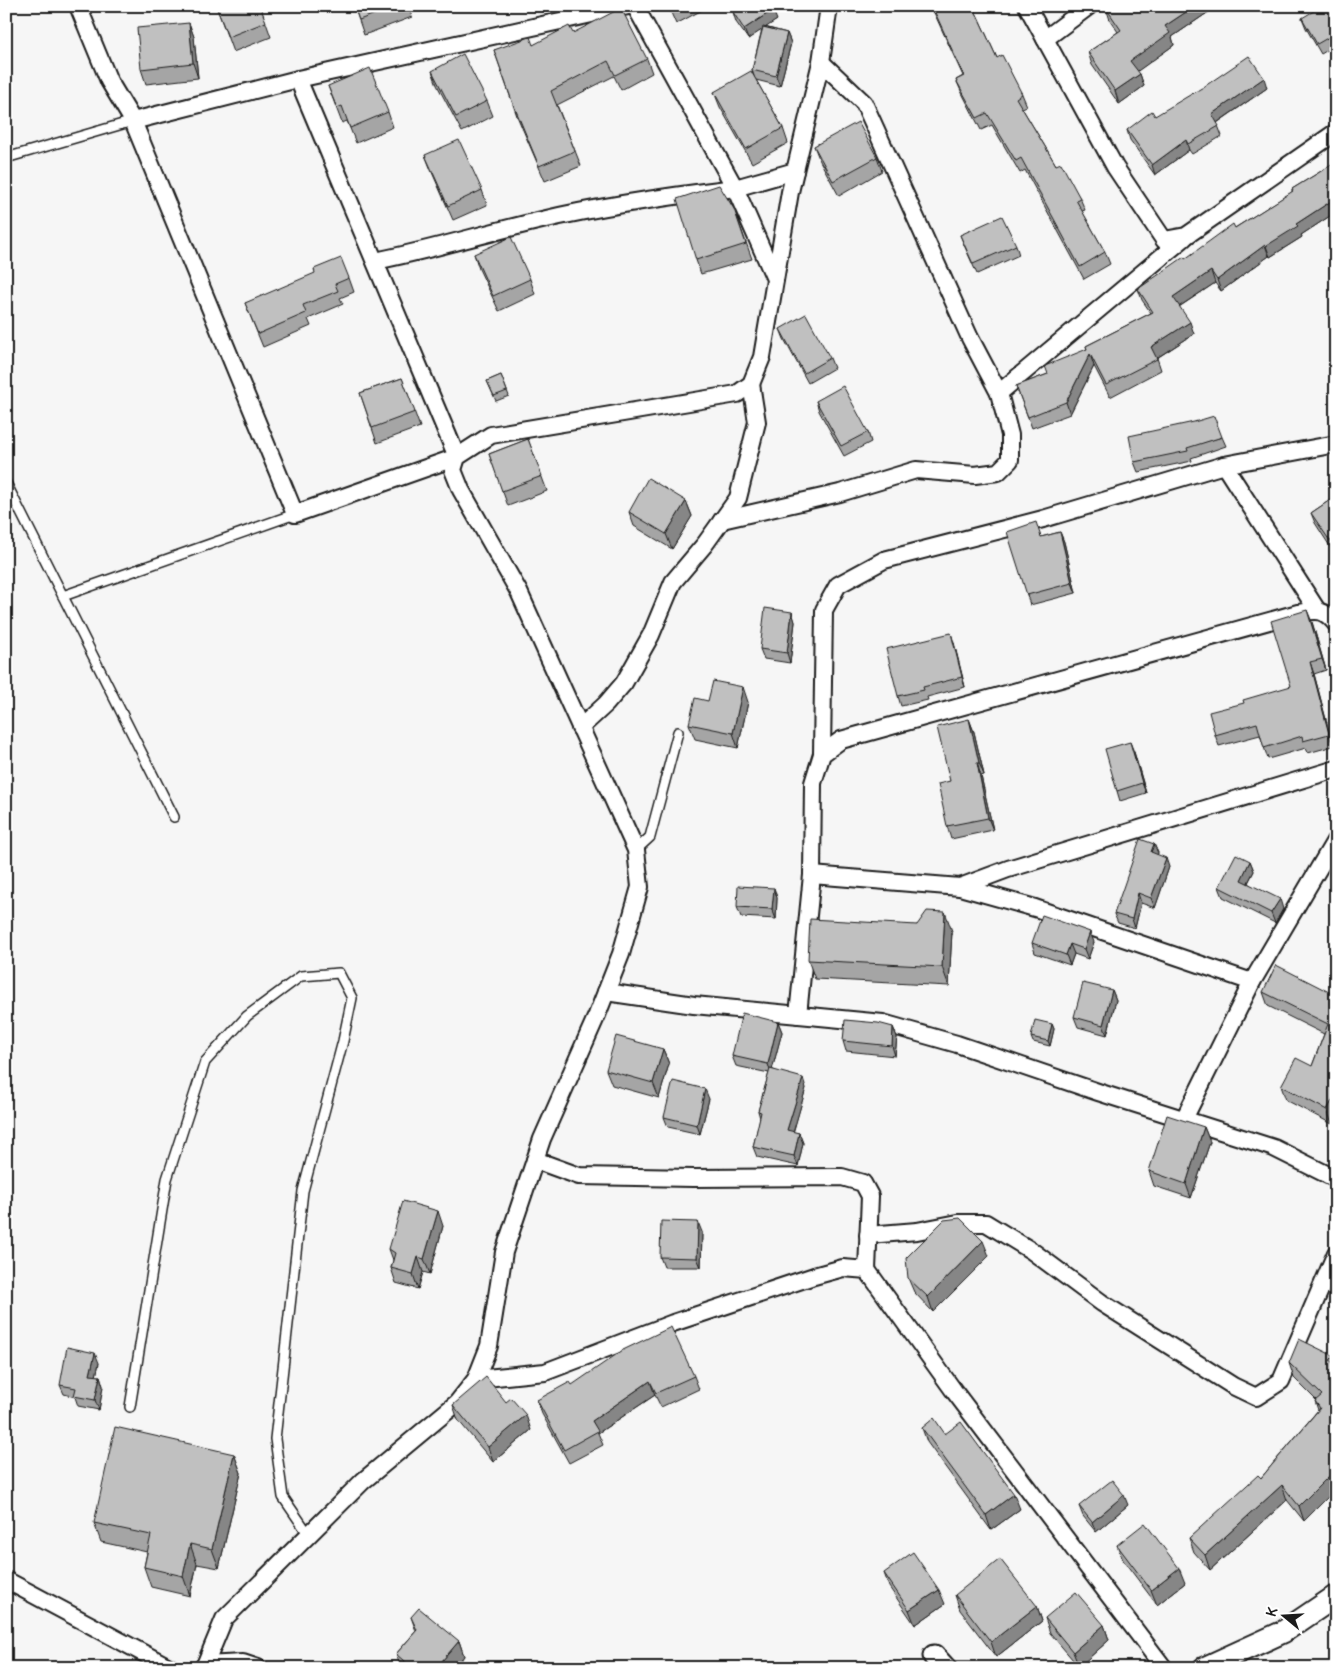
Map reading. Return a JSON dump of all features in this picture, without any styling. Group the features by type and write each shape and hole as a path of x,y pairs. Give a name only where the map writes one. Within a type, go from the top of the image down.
{"street":[{"path":"78,6 110,81 133,121 295,514 457,457 491,435 737,394 751,384"},
{"path":"133,121 298,79 628,6"},
{"path":"635,6 735,188 775,279"},
{"path":"580,728 606,704 624,683 651,635 672,582 705,544 738,498 756,422 751,384 762,357 794,171 821,62 829,6"},
{"path":"1027,6 1115,167 1164,240 1186,236"},
{"path":"1045,39 1089,6"},
{"path":"722,520 840,493 916,470 975,475 998,472 1010,460 1010,435 999,393 970,338 864,104 821,62"},
{"path":"258,1668 243,1663 204,1667 224,1619 363,1481 457,1403 476,1380 489,1346 504,1252 542,1139 621,954 640,886 636,850 519,592 461,490 453,470 457,457 298,79"},
{"path":"999,393 1186,236 1336,132"},
{"path":"375,261 417,253 543,220 664,196 735,188 794,171"},
{"path":"798,1015 812,875 813,783 822,754 824,610 838,585 884,560 1043,519 1224,465 1336,444"},
{"path":"1224,465 1317,610 1328,615 1336,624"},
{"path":"822,754 841,740 1291,615 1317,610"},
{"path":"960,887 1008,869 1336,769"},
{"path":"1184,1118 1252,982 1336,839"},
{"path":"812,875 960,887 1035,908 1252,982"},
{"path":"606,992 694,1005 883,1023 957,1044 1098,1092 1274,1148 1336,1179"},
{"path":"535,1160 579,1176 694,1178 842,1177 863,1183 870,1196 867,1270 954,1391 1164,1668"},
{"path":"868,1235 917,1231 958,1223 986,1223 1032,1251 1102,1303 1233,1386 1256,1397 1281,1381 1336,1253"},
{"path":"476,1380 545,1372 673,1323 814,1276 843,1268 867,1270"},
{"path":"6,1580 170,1668"},
{"path":"1204,1668 1283,1632 1336,1596"}],"lane":[{"path":"6,158 133,121"},
{"path":"6,483 174,817"},
{"path":"63,596 295,514"},
{"path":"636,850 650,837 678,732"},
{"path":"130,1407 167,1179 205,1062 247,1016 301,976 339,973 352,998 343,1040 303,1191 275,1439 283,1497 309,1535"}],"building":[{"path":"216,6 260,6 266,22 228,37"},
{"path":"354,6 396,6 359,20"},
{"path":"669,6 678,6 671,10"},
{"path":"741,6 771,6 773,10 744,29 733,12"},
{"path":"932,6 973,6 997,58 1002,55 1022,94 1016,98 1056,165 1061,163 1080,198 1076,200 1105,252 1080,267 1021,158 1016,161 987,113 977,118 956,80 964,76"},
{"path":"1109,6 1195,6 1165,26 1170,33 1130,61 1140,74 1115,91 1088,52 1121,30 1106,8"},
{"path":"1322,6 1336,6 1336,33 1317,44 1302,18"},
{"path":"621,8 647,59 615,75 608,61 551,91 575,151 539,166 512,101 494,50 530,37 533,45 569,26 573,33"},
{"path":"189,23 193,63 141,69 137,28"},
{"path":"763,27 787,33 776,76 752,70"},
{"path":"463,54 487,101 456,117 432,71"},
{"path":"1249,56 1264,78 1212,114 1219,126 1188,144 1186,140 1152,165 1127,130 1152,111 1155,116 1205,86"},
{"path":"370,68 388,112 350,128 342,106 337,108 328,86"},
{"path":"751,71 783,128 746,149 714,92"},
{"path":"858,122 877,157 833,181 814,146"},
{"path":"459,140 482,190 448,206 425,155"},
{"path":"1336,162 1336,198 1296,224 1298,226 1265,245 1217,280 1211,271 1173,297 1190,322 1151,347 1157,359 1106,385 1090,354 1066,402 1028,417 1016,386 1048,374 1045,366 1087,349 1086,346 1153,312 1138,289 1184,257 1185,259 1233,224 1235,228"},
{"path":"719,185 734,209 746,244 696,260 677,199"},
{"path":"1002,216 1016,245 973,264 960,235"},
{"path":"511,237 530,279 493,296 474,254"},
{"path":"341,258 349,278 335,284 338,291 303,305 306,313 258,334 245,303 315,273 314,269"},
{"path":"806,314 830,358 804,373 780,329"},
{"path":"501,375 507,391 494,396 487,381"},
{"path":"402,378 415,412 372,428 360,393"},
{"path":"843,386 868,432 841,446 816,401"},
{"path":"1214,416 1222,437 1187,448 1188,451 1134,462 1129,436"},
{"path":"528,439 542,476 502,491 489,454"},
{"path":"648,478 686,501 666,534 629,512"},
{"path":"1336,496 1336,537 1330,541 1311,513"},
{"path":"1036,522 1041,537 1060,532 1072,583 1027,595 1007,532"},
{"path":"765,608 792,612 787,653 760,649"},
{"path":"1307,610 1322,659 1310,662 1329,734 1303,741 1302,736 1264,748 1257,723 1215,735 1209,712 1244,703 1243,700 1291,686 1271,621"},
{"path":"951,633 962,677 923,687 924,690 898,696 886,649"},
{"path":"713,681 743,687 733,733 689,724 695,698 708,701"},
{"path":"969,719 979,763 977,763 988,818 947,826 938,784 950,781 937,727"},
{"path":"1130,742 1142,783 1117,791 1105,749"},
{"path":"1140,839 1154,844 1151,852 1166,858 1151,898 1138,893 1132,919 1114,914"},
{"path":"1236,854 1250,861 1241,880 1280,899 1271,913 1219,887"},
{"path":"738,886 774,888 772,909 737,907"},
{"path":"927,911 945,912 942,967 808,960 810,919 917,925"},
{"path":"1042,915 1090,932 1084,949 1070,944 1066,955 1032,943"},
{"path":"1276,965 1336,995 1336,1093 1327,1110 1281,1086 1296,1058 1312,1066 1328,1024 1263,992"},
{"path":"1083,983 1112,990 1103,1025 1074,1017"},
{"path":"742,1013 778,1022 768,1064 732,1056"},
{"path":"845,1020 878,1023 893,1027 892,1046 843,1041"},
{"path":"1035,1020 1052,1024 1048,1041 1031,1037"},
{"path":"616,1036 663,1049 653,1083 606,1070"},
{"path":"770,1069 803,1078 787,1130 799,1133 794,1156 753,1147 761,1112 758,1111"},
{"path":"673,1081 705,1089 697,1125 664,1117"},
{"path":"1167,1115 1204,1127 1186,1184 1149,1171"},
{"path":"403,1201 438,1211 424,1259 418,1257 413,1274 391,1268 395,1253 389,1249"},
{"path":"960,1218 983,1241 928,1297 908,1278 906,1258 944,1220"},
{"path":"661,1221 698,1222 697,1258 660,1257"},
{"path":"671,1327 694,1376 656,1393 650,1381 592,1421 598,1431 564,1450 537,1400 570,1382 572,1385 623,1350"},
{"path":"1299,1339 1334,1356 1330,1360 1336,1367 1336,1469 1299,1506 1282,1485 1205,1555 1189,1538 1258,1475 1261,1478 1320,1408 1315,1401 1322,1395 1289,1363"},
{"path":"67,1347 95,1353 90,1375 100,1376 95,1400 74,1396 76,1388 60,1385"},
{"path":"486,1377 506,1402 511,1398 526,1415 488,1447 453,1405"},
{"path":"934,1418 945,1434 961,1422 1014,1494 986,1515 922,1428"},
{"path":"115,1427 234,1454 212,1549 190,1544 183,1576 144,1567 151,1535 94,1523"},
{"path":"1112,1480 1124,1495 1092,1522 1079,1506"},
{"path":"1145,1523 1179,1568 1151,1590 1117,1545"},
{"path":"913,1552 939,1590 909,1610 884,1573"},
{"path":"1000,1559 1037,1606 991,1642 955,1595"},
{"path":"1076,1592 1104,1625 1073,1652 1045,1618"},
{"path":"419,1608 459,1641 436,1668 412,1668 396,1654 417,1630 411,1617"}]}
